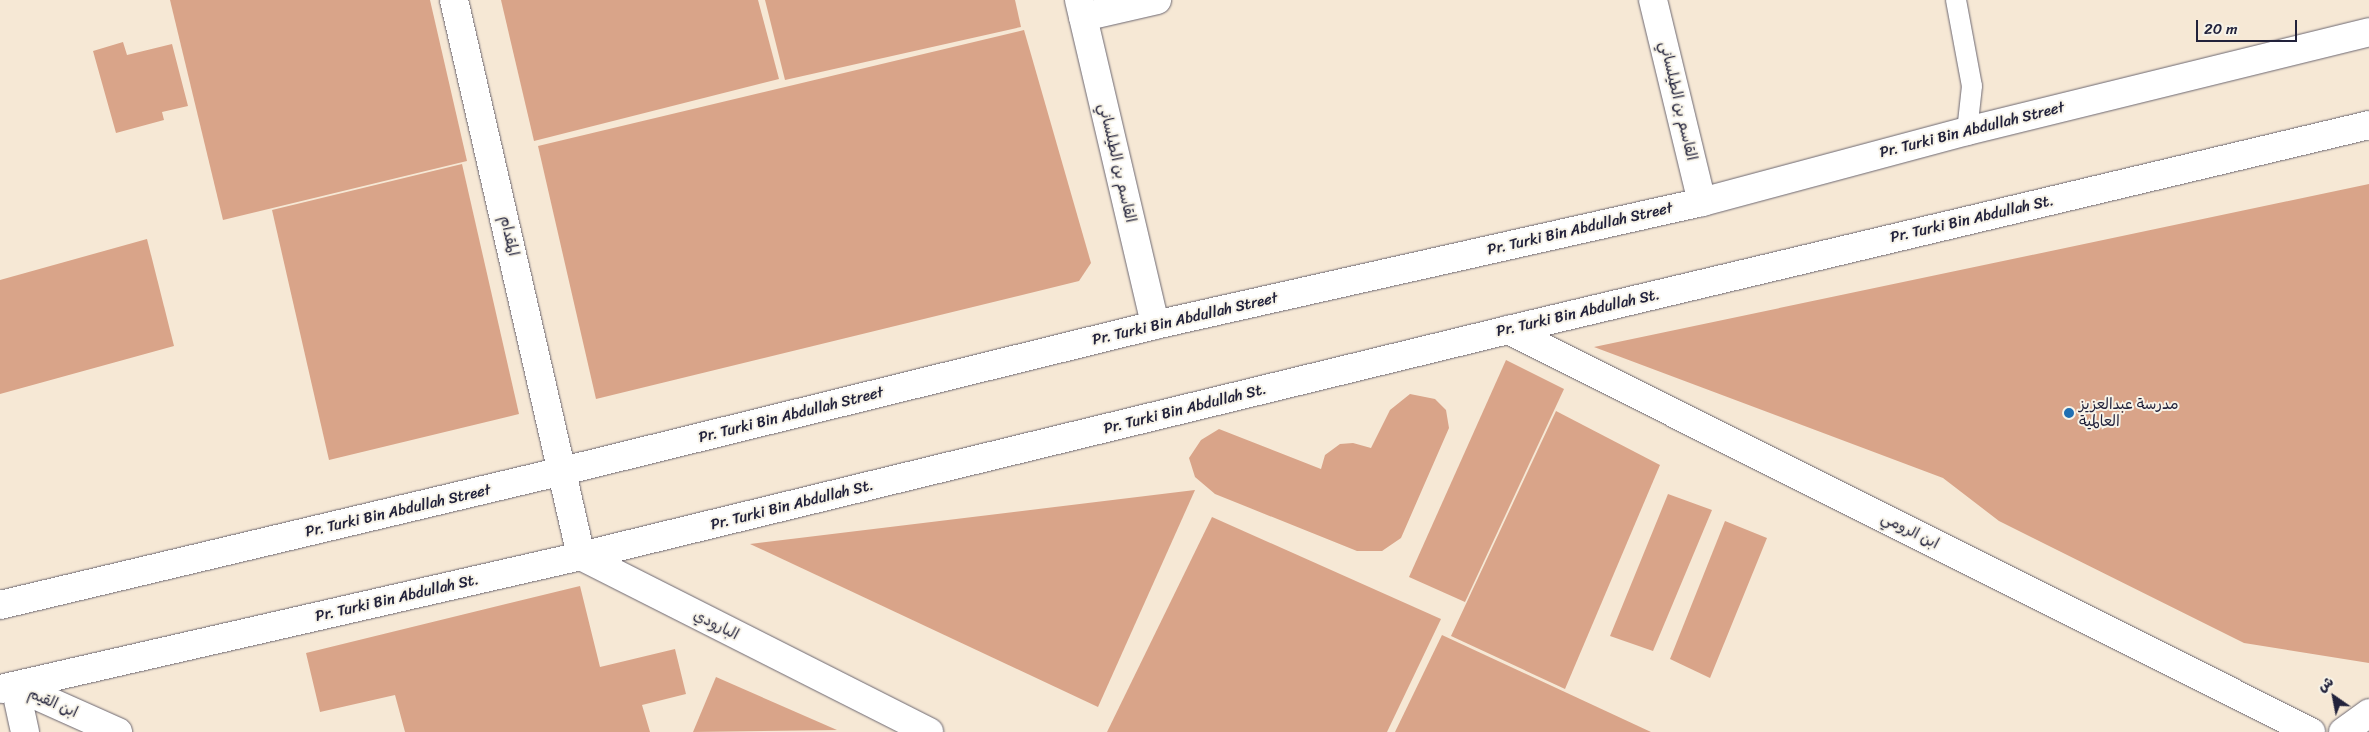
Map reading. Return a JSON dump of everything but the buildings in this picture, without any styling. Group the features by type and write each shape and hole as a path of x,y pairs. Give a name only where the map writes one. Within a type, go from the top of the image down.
{"street":[{"name":"المقدام","path":"454,0 563,471"},
{"path":"1081,9 1157,0"},
{"name":"القاسم بن الطيلساني","path":"1653,0 1702,202"},
{"name":"القاسم بن الطيلساني","path":"1081,9 1155,325"},
{"name":"Pr. Turki Bin Abdullah Street","path":"0,602 563,471 1155,325 1702,202 1967,131 2369,32"},
{"name":"Pr. Turki Bin Abdullah St.","path":"8,687 582,556 1508,330 2369,125"},
{"name":"ابن الرومي","path":"1508,330 2312,732"},
{"path":"563,471 582,556"},
{"name":"البارودي","path":"582,556 915,729"},
{"path":"8,687 25,732"},
{"name":"ابن القيم","path":"8,687 118,732"},
{"path":"2342,732 2369,713"}],"lane":[{"path":"1956,0 1972,86 1967,131"}],"place":[{"name":"مدرسة عبدالعزيز العالمية","path":"2069,413"}]}
